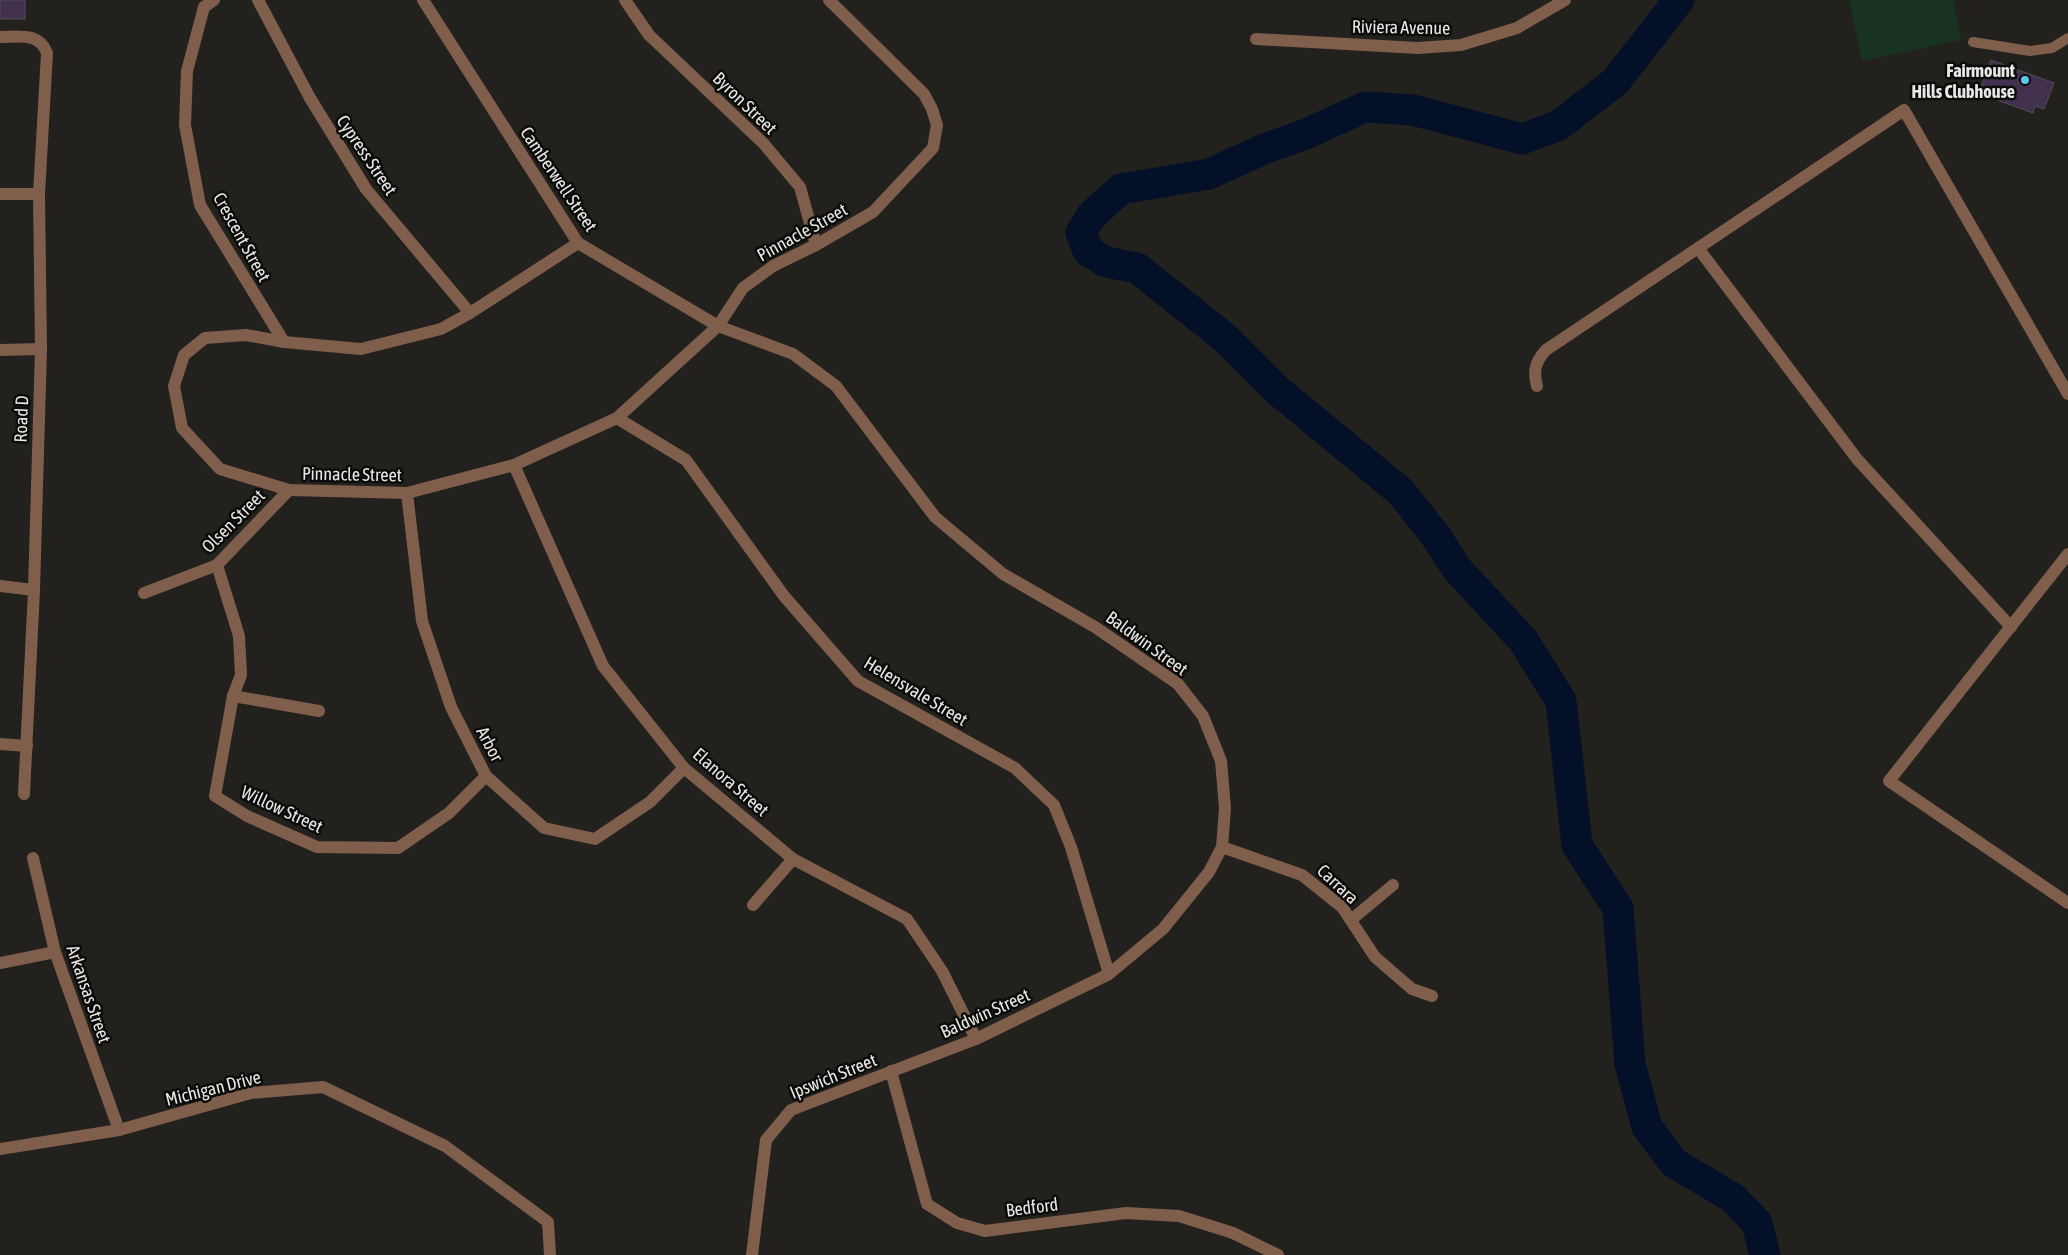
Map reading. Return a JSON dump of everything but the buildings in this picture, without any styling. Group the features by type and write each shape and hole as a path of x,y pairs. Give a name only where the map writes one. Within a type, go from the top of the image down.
{"street":[{"name":"Crescent Street","path":"214,0 204,7 187,72 185,125 200,205 284,342"},
{"name":"Cypress Street","path":"258,0 310,98 366,190 470,313"},
{"name":"Camberwell Street","path":"423,0 578,243 718,326"},
{"name":"Byron Street","path":"625,0 649,34 764,144 800,187 816,246"},
{"name":"Pinnacle Street","path":"578,243 470,313 441,329 361,349 284,342 246,335 205,338 184,356 174,386 182,428 220,469 288,490 407,493 514,465 617,418 718,326 743,288 773,266 816,246 873,212 933,148 937,125 932,108 924,94 829,0"},
{"name":"Riviera Avenue","path":"1256,39 1418,48 1460,45 1517,28 1565,0"},
{"name":"Road D","path":"0,36 33,37 44,46 47,53 39,194 41,349 34,590 24,794"},
{"path":"1537,386 1534,367 1546,350 1904,110 2068,394"},
{"path":"0,194 39,194"},
{"path":"1698,248 1857,459 2011,627"},
{"name":"Baldwin Street","path":"718,326 793,354 836,386 935,516 1002,574 1095,627 1178,684 1203,716 1221,761 1224,808 1222,847 1210,872 1163,929 1109,974 976,1039 891,1071"},
{"path":"0,350 41,349"},
{"name":"Helensvale Street","path":"617,418 686,460 784,596 858,681 1015,768 1054,805 1071,846 1109,974"},
{"name":"Elanora Street","path":"514,465 603,666 684,768 793,859 907,919 942,971 976,1039"},
{"name":"Olsen Street","path":"144,593 217,565 288,490"},
{"name":"Arbor","path":"407,493 422,621 451,707 486,776 544,828 595,839 650,802 684,768"},
{"path":"2068,554 1889,781 2068,903"},
{"name":"Willow Street","path":"217,565 240,636 241,675 233,696 215,796 248,816 317,847 398,848 449,813 486,776"},
{"path":"0,586 34,590"},
{"path":"233,696 319,710"},
{"path":"0,744 27,746"},
{"name":"Carrara","path":"1222,847 1302,874 1342,907 1375,957 1412,989 1432,996"},
{"path":"753,905 793,859"},
{"name":"Arkansas Street","path":"34,862 55,952 119,1130"},
{"path":"1351,920 1393,885"},
{"path":"0,963 55,952"},
{"name":"Ipswich Street","path":"752,1255 766,1140 791,1110 891,1071"},
{"name":"Bedford","path":"891,1071 927,1204 956,1223 985,1231 1126,1213 1179,1216 1233,1233 1278,1255"},
{"name":"Michigan Drive","path":"0,1149 119,1130 251,1093 323,1087 445,1146 548,1222 550,1255"}],"lane":[{"path":"1973,42 2030,51 2052,48 2068,38"}],"green space":[{"path":"1849,0 1953,0 1961,40 1862,61"}],"waterway":[{"path":"1679,0 1615,82 1559,125 1522,139 1413,110 1365,107 1306,134 1264,149 1209,174 1121,189 1091,216 1081,233 1088,251 1106,262 1137,268 1224,337 1277,390 1401,492 1435,535 1457,569 1523,640 1561,701 1577,845 1618,908 1630,1064 1647,1127 1674,1163 1733,1198 1757,1223 1765,1255"}],"place":[{"name":"Fairmount Hills Clubhouse","path":"2025,80"}]}
